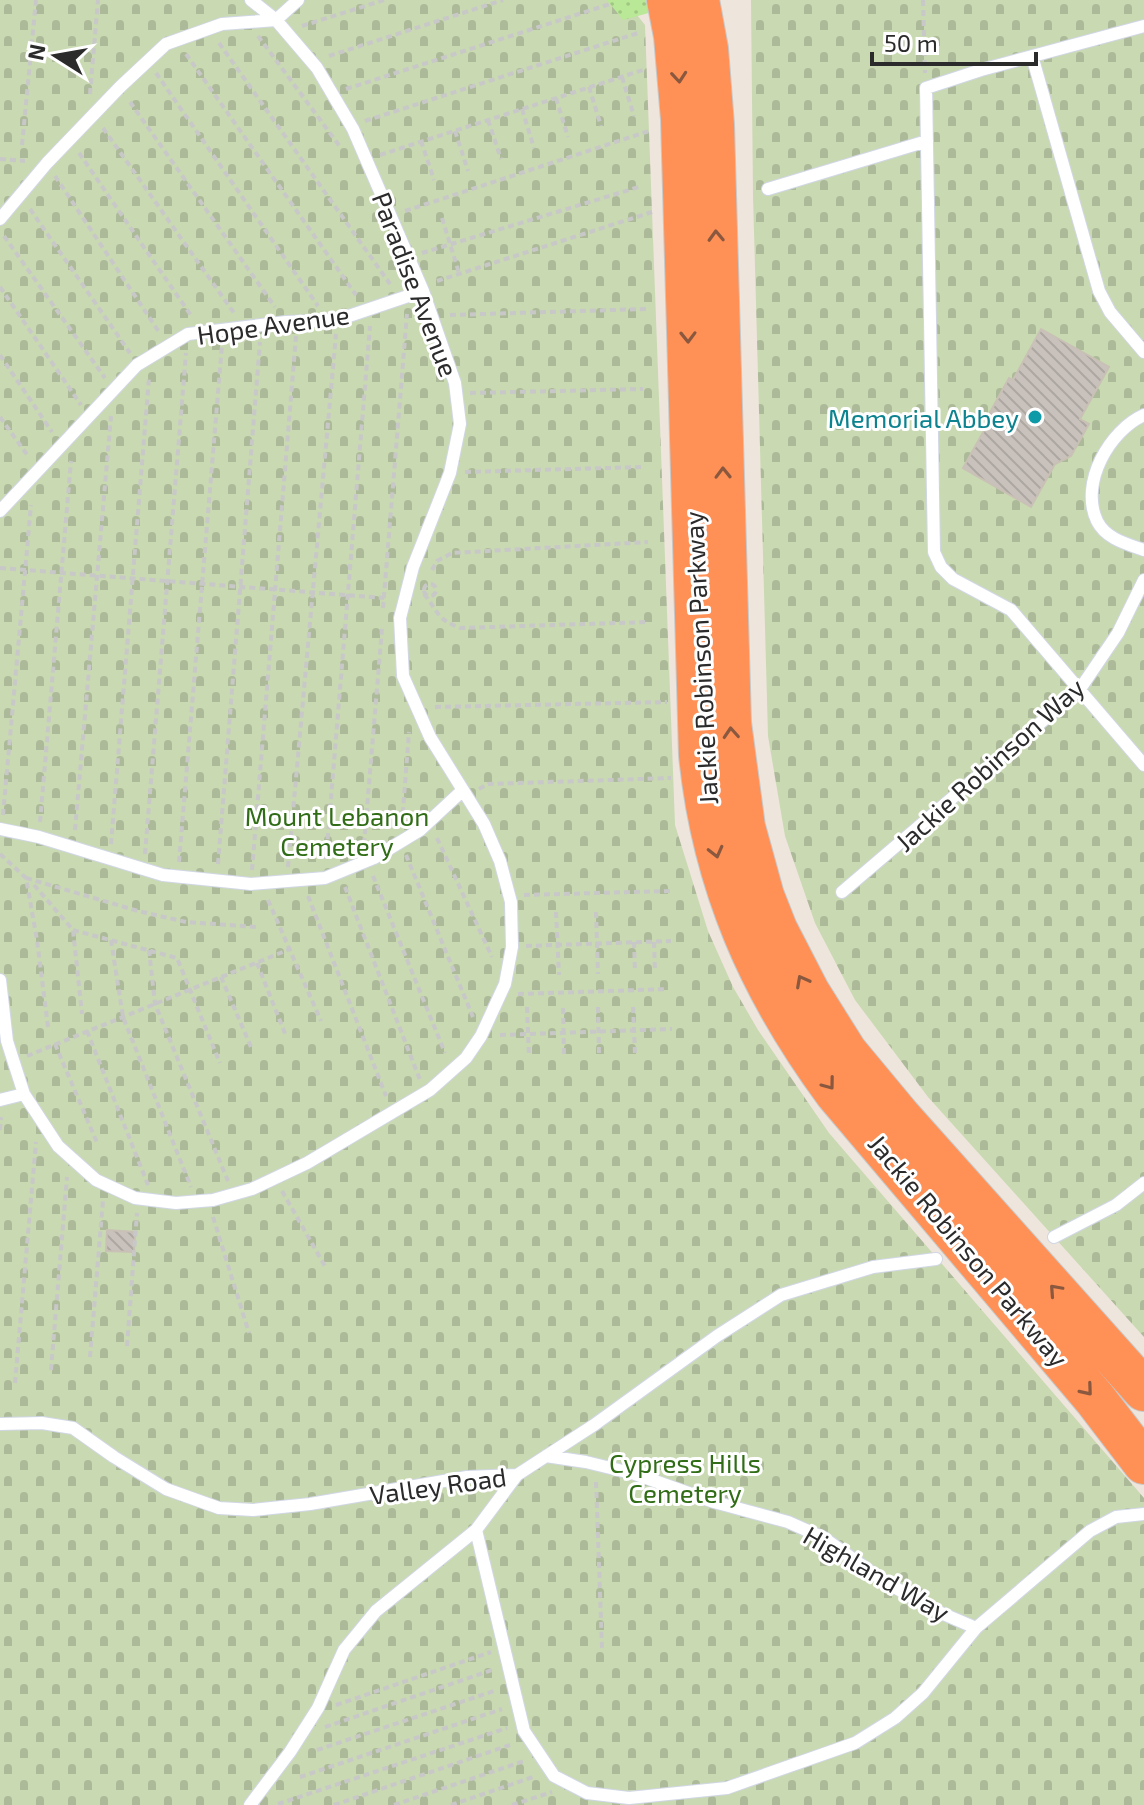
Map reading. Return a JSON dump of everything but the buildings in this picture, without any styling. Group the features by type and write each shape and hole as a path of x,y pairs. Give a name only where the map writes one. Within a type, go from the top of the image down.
{"highway":[{"name":"Jackie Robinson Parkway","path":"668,0 675,36 682,119 700,755 707,808 723,877 762,976 814,1064 1095,1399 1144,1463"},
{"name":"Jackie Robinson Parkway","path":"698,0 710,88 714,168 731,735 744,827 763,896 803,982 846,1052 900,1117 1144,1390"},
{"path":"714,168 724,51 723,0"}],"lane":[{"name":"Paradise Avenue","path":"0,980 7,1041 24,1094 58,1146 96,1180 139,1199 155,1200 202,1200 252,1189 307,1163 393,1114 425,1093 466,1058 481,1036 502,990 512,947 510,895 500,861 484,824 430,737 403,676 400,618 413,567 450,473 460,424 455,383 422,289 351,126 312,62 276,20 251,0"},
{"path":"0,219 47,163 166,44 222,24 276,20 298,0"},
{"path":"1144,26 926,88 934,552 941,567 953,579 1011,610 1144,765"},
{"path":"1032,56 1099,291 1110,312 1144,352"},
{"path":"768,189 927,141"},
{"name":"Hope Avenue","path":"0,511 138,365 187,334 333,320 405,298 422,289"},
{"path":"1144,415 1117,433 1099,463 1092,493 1097,522 1115,540 1144,550"},
{"name":"Jackie Robinson Way","path":"842,892 1080,689 1118,633 1144,580"},
{"path":"1,829 178,877 256,884 325,878 365,861 400,842 465,793"},
{"path":"0,1100 24,1094"},
{"path":"1054,1237 1116,1205 1144,1183"},
{"name":"Valley Road","path":"0,1424 42,1423 73,1428 166,1489 219,1508 253,1510 467,1477 517,1475 781,1295 873,1267 936,1259"},
{"name":"Highland Way","path":"546,1456 595,1464 788,1522 824,1538 885,1582 941,1613 976,1628"},
{"path":"250,1805 315,1712 344,1650 376,1611 476,1530 517,1475"},
{"path":"476,1530 522,1722 530,1739 554,1776 587,1793 630,1802 727,1788 855,1743 895,1718 923,1693 976,1628 1090,1531 1116,1517 1144,1514"}],"path":[{"path":"22,145 36,0"},
{"path":"98,0 91,118 244,328"},
{"path":"286,31 384,0"},
{"path":"312,62 503,0"},
{"path":"923,0 926,88"},
{"path":"332,93 610,4"},
{"path":"248,22 342,150"},
{"path":"209,29 405,298 383,614"},
{"path":"351,126 641,32"},
{"path":"176,40 369,310 325,878"},
{"path":"148,61 333,320 314,593 286,881"},
{"path":"367,159 646,69"},
{"path":"622,77 634,116"},
{"path":"120,87 291,322 256,884 290,949 321,1021"},
{"path":"589,87 601,126"},
{"path":"556,98 568,137"},
{"path":"522,109 534,148"},
{"path":"488,120 501,159"},
{"path":"455,131 468,171"},
{"path":"392,215 649,131"},
{"path":"70,139 203,332"},
{"path":"421,141 434,180"},
{"path":"0,159 47,163 169,346"},
{"path":"409,257 642,186"},
{"path":"20,195 138,365"},
{"path":"422,289 459,273 652,212"},
{"path":"442,218 459,273"},
{"path":"0,231 114,390 73,847"},
{"path":"0,287 89,417"},
{"path":"431,316 646,309"},
{"path":"216,882 261,326"},
{"path":"178,877 223,330"},
{"path":"144,869 187,334"},
{"path":"0,355 62,446"},
{"path":"110,858 151,357"},
{"path":"456,393 643,389"},
{"path":"0,417 36,475 1,829"},
{"path":"39,837 73,434"},
{"path":"450,473 642,467"},
{"path":"648,542 452,553 437,561 424,589 433,611 444,622 460,628 649,622"},
{"path":"0,568 384,598 406,594 433,596 437,590 434,585 428,584 406,594"},
{"path":"382,629 365,861 452,1070"},
{"path":"411,694 400,842 481,1036 672,1029"},
{"path":"417,707 671,702"},
{"path":"465,793 488,784 671,778"},
{"path":"429,822 502,990 668,989"},
{"path":"0,854 35,883 186,922 257,927"},
{"path":"339,872 425,1093"},
{"path":"26,878 48,1027"},
{"path":"301,880 393,1114"},
{"path":"27,887 35,883"},
{"path":"35,883 73,930 82,1014"},
{"path":"510,895 670,891"},
{"path":"556,912 559,975"},
{"path":"596,912 598,974"},
{"path":"73,930 177,958 220,1063"},
{"path":"111,940 123,1017 202,1200 249,1333"},
{"path":"512,947 671,941"},
{"path":"634,942 635,972"},
{"path":"654,942 655,972"},
{"path":"14,1061 290,949"},
{"path":"149,950 155,1004 233,1194"},
{"path":"257,963 286,1036"},
{"path":"221,977 251,1047"},
{"path":"527,1007 529,1057"},
{"path":"598,1007 599,1054"},
{"path":"633,1007 635,1053"},
{"path":"563,1008 564,1055"},
{"path":"87,1031 155,1200"},
{"path":"55,1044 98,1145"},
{"path":"15,1383 39,1116"},
{"path":"51,1370 69,1155"},
{"path":"274,1178 326,1268"},
{"path":"90,1357 104,1184"},
{"path":"127,1346 139,1199"},
{"path":"595,1464 602,1648"},
{"path":"315,1712 504,1647"},
{"path":"301,1735 508,1665"},
{"path":"317,1750 513,1684"},
{"path":"300,1777 518,1703"},
{"path":"278,1804 522,1722"},
{"path":"334,1805 530,1739"},
{"path":"394,1805 541,1756"},
{"path":"451,1805 551,1771"},
{"path":"512,1805 572,1785"}],"green space":[{"path":"0,0 625,0 645,25 675,825 708,931 733,987 758,1030 829,1133 1144,1498 1144,1805 0,1805"},
{"path":"607,0 696,0 623,20"},
{"path":"751,0 1144,0 1144,1337 928,1097 855,1000 815,923 785,836 768,736 753,195"}],"place":[{"name":"Memorial Abbey","path":"1035,417"}],"park label":[{"name":"Mount Lebanon Cemetery","path":"337,830"},
{"name":"Cypress Hills Cemetery","path":"685,1477"}]}
